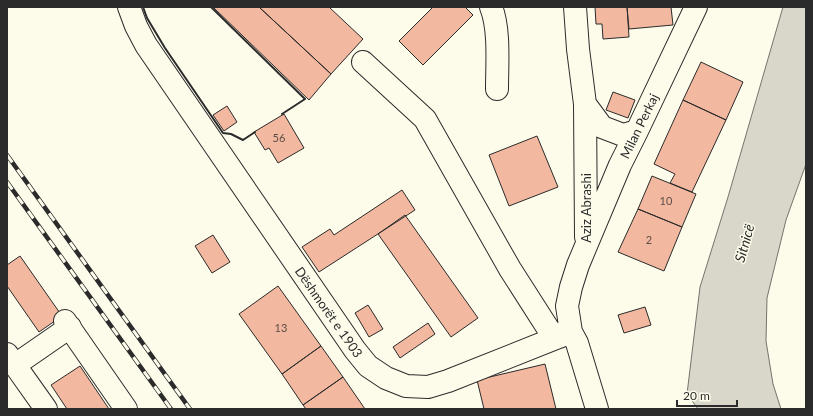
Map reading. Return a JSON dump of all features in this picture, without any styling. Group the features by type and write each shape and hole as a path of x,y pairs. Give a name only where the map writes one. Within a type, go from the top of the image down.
{"street":[{"name":"Dëshmorët e 1903","path":"128,7 146,45 355,350 368,366 386,378 406,386 428,387 448,381 565,334"},
{"path":"491,7 496,25 497,89"},
{"name":"Aziz Abrashi","path":"565,334 568,306 574,280 578,265 586,248 585,104 578,49 576,7"},
{"name":"Milan Perkaj","path":"586,248 620,164 696,7"},
{"path":"363,62 425,119 510,269 550,330 565,334 577,343 597,409"},
{"name":"Aziz Abrashi","path":"585,104 602,127 623,135 637,131"},
{"path":"42,408 11,360 68,324 126,409"}],"water":[{"name":"Sitnicë","path":"783,7 806,7 806,164 786,220 767,298 766,341 773,384 781,409 698,409 687,394 700,287 728,197"}],"building":[{"path":"213,7 259,7 331,74 309,100"},
{"path":"259,7 329,7 363,39 331,74"},
{"path":"433,7 465,7 473,15 423,65 399,41"},
{"path":"595,7 627,7 629,37 603,39 602,24 596,24"},
{"path":"627,7 671,7 673,25 629,29"},
{"path":"701,62 743,82 726,120 683,100"},
{"path":"613,92 635,100 628,118 606,110"},
{"path":"683,100 726,120 692,192 670,183 675,174 654,164"},
{"path":"227,106 237,122 224,131 213,115"},
{"path":"284,114 304,148 278,163 269,148 265,150 254,132"},
{"path":"537,136 558,187 509,206 489,155"},
{"path":"652,176 696,194 682,227 638,209"},
{"path":"402,190 415,210 319,272 302,247 330,229 334,235"},
{"path":"638,209 682,227 664,271 618,252"},
{"path":"405,215 478,318 451,337 378,234"},
{"path":"213,235 230,262 212,273 195,246"},
{"path":"20,256 62,316 39,332 7,286 7,265"},
{"path":"278,286 321,346 282,374 239,314"},
{"path":"368,305 383,329 369,337 355,313"},
{"path":"645,307 651,325 624,333 618,315"},
{"path":"428,323 435,334 400,358 393,347"},
{"path":"321,346 343,377 303,405 282,374"},
{"path":"545,364 556,409 484,409 477,380"},
{"path":"80,366 109,409 67,409 51,385"},
{"path":"343,377 365,409 306,409 303,405"}],"railway":[{"path":"7,155 190,409"},
{"path":"7,182 171,409"}],"wall":[{"path":"143,7 147,18 165,48 223,133 231,134 243,140 255,132"},
{"path":"211,7 305,99 282,114"}]}
